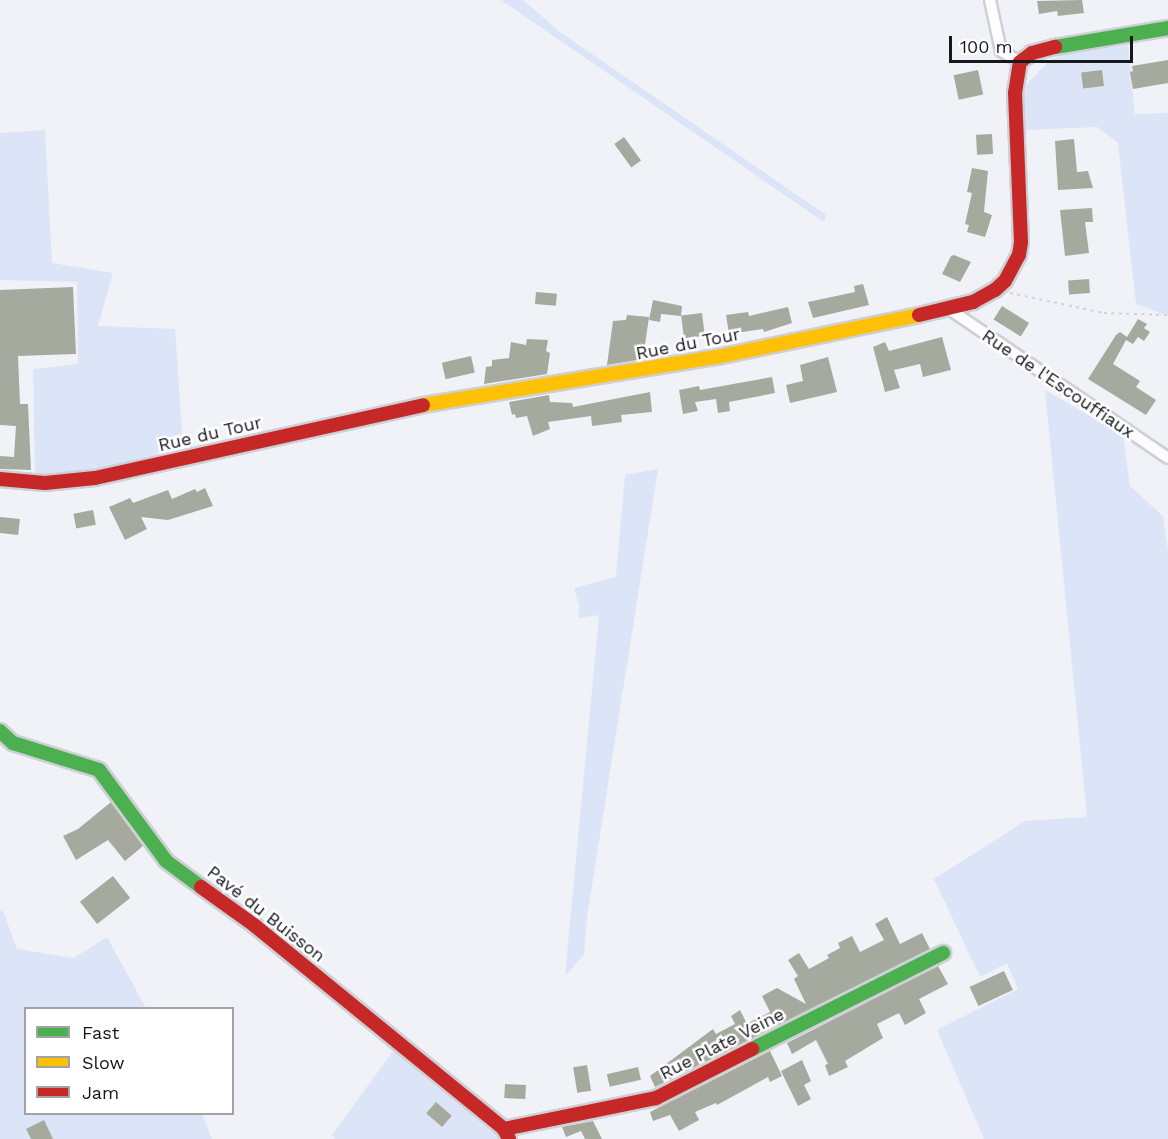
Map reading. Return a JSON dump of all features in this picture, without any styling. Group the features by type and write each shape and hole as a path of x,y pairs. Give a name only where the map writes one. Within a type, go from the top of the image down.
{"street":[{"path":"990,0 1001,51 1020,62"},
{"path":"996,290 1013,268 1021,242 1015,103 1017,69 1020,62 1032,53 1065,44 1168,28"},
{"name":"Rue du Tour","path":"0,478 45,483 95,478 454,399 717,357 949,309 996,290"},
{"name":"Rue de l'Escouffiaux","path":"949,309 1168,458"},
{"name":"Pavé du Buisson","path":"0,731 13,743 99,770 166,861 254,925 507,1134"},
{"name":"Rue Plate Veine","path":"507,1134 656,1098 943,953"}],"path":[{"path":"996,290 1093,311 1168,315"}],"shaded area":[{"path":"501,0 523,0 560,32 826,215 824,222"},
{"path":"1128,45 1135,114 1168,113 1168,316 1136,304 1118,143 1097,127 1026,130 1024,97 1027,84 1050,60 1061,55"},
{"path":"45,130 52,263 113,273 98,326 175,329 183,447 72,476 35,477 33,369 78,364 77,282 0,280 0,133"},
{"path":"1045,390 1123,435 1130,486 1163,516 1168,551 1168,1139 984,1139 937,1030 1018,989 1007,963 980,977 934,879 1025,821 1087,817"},
{"path":"658,469 587,917 584,955 565,976 599,615 578,618 579,606 574,588 616,577 625,475"},
{"path":"0,911 3,911 17,949 74,958 107,937 145,1007 24,1007 24,1115 202,1115 212,1139 0,1139"},
{"path":"393,1051 500,1139 336,1139 332,1135"}],"building":[{"path":"1082,0 1084,13 1058,16 1057,11 1039,14 1037,1"},
{"path":"1168,60 1168,83 1133,89 1130,72 1133,71 1132,66"},
{"path":"978,70 983,94 959,100 954,75"},
{"path":"1102,70 1104,86 1083,88 1081,73"},
{"path":"992,134 993,154 977,155 976,135"},
{"path":"624,137 641,160 631,168 614,144"},
{"path":"1074,139 1077,172 1088,171 1093,188 1058,190 1055,141"},
{"path":"972,168 988,171 984,212 992,215 985,237 967,232 969,225 965,224 972,193 967,192"},
{"path":"1092,208 1093,222 1085,222 1089,253 1065,256 1060,210"},
{"path":"954,255 971,262 960,282 942,274 951,256"},
{"path":"1089,279 1090,293 1069,294 1068,280"},
{"path":"863,284 869,305 813,318 808,302 855,292 854,286"},
{"path":"73,287 76,354 18,356 20,404 28,404 31,470 0,469 0,456 14,457 16,426 0,425 0,290"},
{"path":"536,292 557,294 556,306 535,304"},
{"path":"653,300 682,306 681,316 661,314 660,322 649,320"},
{"path":"1002,306 1029,323 1021,337 994,320"},
{"path":"788,307 792,323 764,332 763,329 729,334 726,315 748,312 749,316"},
{"path":"702,313 705,336 684,338 681,316"},
{"path":"627,315 649,317 643,359 607,365 613,321 626,320"},
{"path":"1138,319 1147,324 1144,328 1150,332 1144,341 1138,337 1133,344 1126,340 1113,364 1140,381 1136,387 1156,400 1146,415 1088,379 1116,335 1120,332 1127,337"},
{"path":"942,337 951,370 923,377 920,364 894,370 900,388 885,392 873,347 885,342 889,351"},
{"path":"527,339 548,340 546,351 550,353 547,374 484,384 486,367 492,366 492,360 509,358 511,342 526,345"},
{"path":"471,356 475,373 446,379 442,363"},
{"path":"828,357 837,392 790,403 786,385 803,381 800,365"},
{"path":"772,377 775,393 729,402 730,411 718,413 716,399 695,402 698,411 683,414 679,390 699,386 700,390"},
{"path":"650,392 652,412 621,415 622,422 592,426 591,416 548,422 550,429 533,436 527,416 516,418 515,414 512,415 509,402 549,395 550,402 572,403 573,407"},
{"path":"205,488 213,506 168,520 141,517 147,529 125,540 109,507 130,498 133,503 168,490 172,499 195,489 197,492"},
{"path":"93,510 96,525 76,529 73,514"},
{"path":"0,517 20,519 18,535 0,533"},
{"path":"111,802 143,846 125,861 108,840 76,860 63,836 78,829"},
{"path":"113,876 130,898 97,924 80,902"},
{"path":"887,917 900,944 922,933 930,949 655,1087 650,1076 713,1029 716,1034 735,1024 731,1016 740,1010 746,1022 770,1012 762,996 777,988 806,1004 794,979 798,976 788,960 799,953 809,969 829,958 827,955 840,948 838,943 852,936 860,952 884,940 875,924"},
{"path":"938,966 948,984 919,999 926,1013 905,1025 899,1013 877,1024 883,1038 845,1061 848,1067 829,1076 825,1065 828,1064 816,1040 792,1054 787,1043"},
{"path":"1004,971 1013,990 978,1006 970,987"},
{"path":"770,1051 782,1076 770,1082 768,1077 717,1105 716,1103 695,1112 699,1120 679,1131 670,1115 653,1121 650,1112"},
{"path":"802,1060 811,1081 804,1085 811,1099 798,1106 781,1071"},
{"path":"587,1065 591,1091 577,1093 573,1067"},
{"path":"638,1067 641,1080 610,1087 607,1074"},
{"path":"505,1084 526,1085 525,1099 504,1098"},
{"path":"436,1102 452,1116 442,1127 426,1113"},
{"path":"44,1120 53,1139 31,1139 26,1129"},
{"path":"593,1121 602,1139 585,1139 581,1131 566,1137 562,1127"}],"traffic: fast":[{"path":"1055,47 1168,28"},
{"path":"0,731 13,743 99,770 166,861 201,887"},
{"path":"752,1049 943,953"}],"traffic: slow":[{"path":"423,405 717,357 919,315"}],"traffic: jam":[{"path":"919,315 973,302 995,290 1005,281 1019,255 1021,242 1015,93 1020,62 1032,53 1055,47"},
{"path":"0,479 45,483 95,478 423,405"},
{"path":"201,887 254,925 504,1129 509,1139"},
{"path":"504,1129 656,1098 752,1049"}]}
